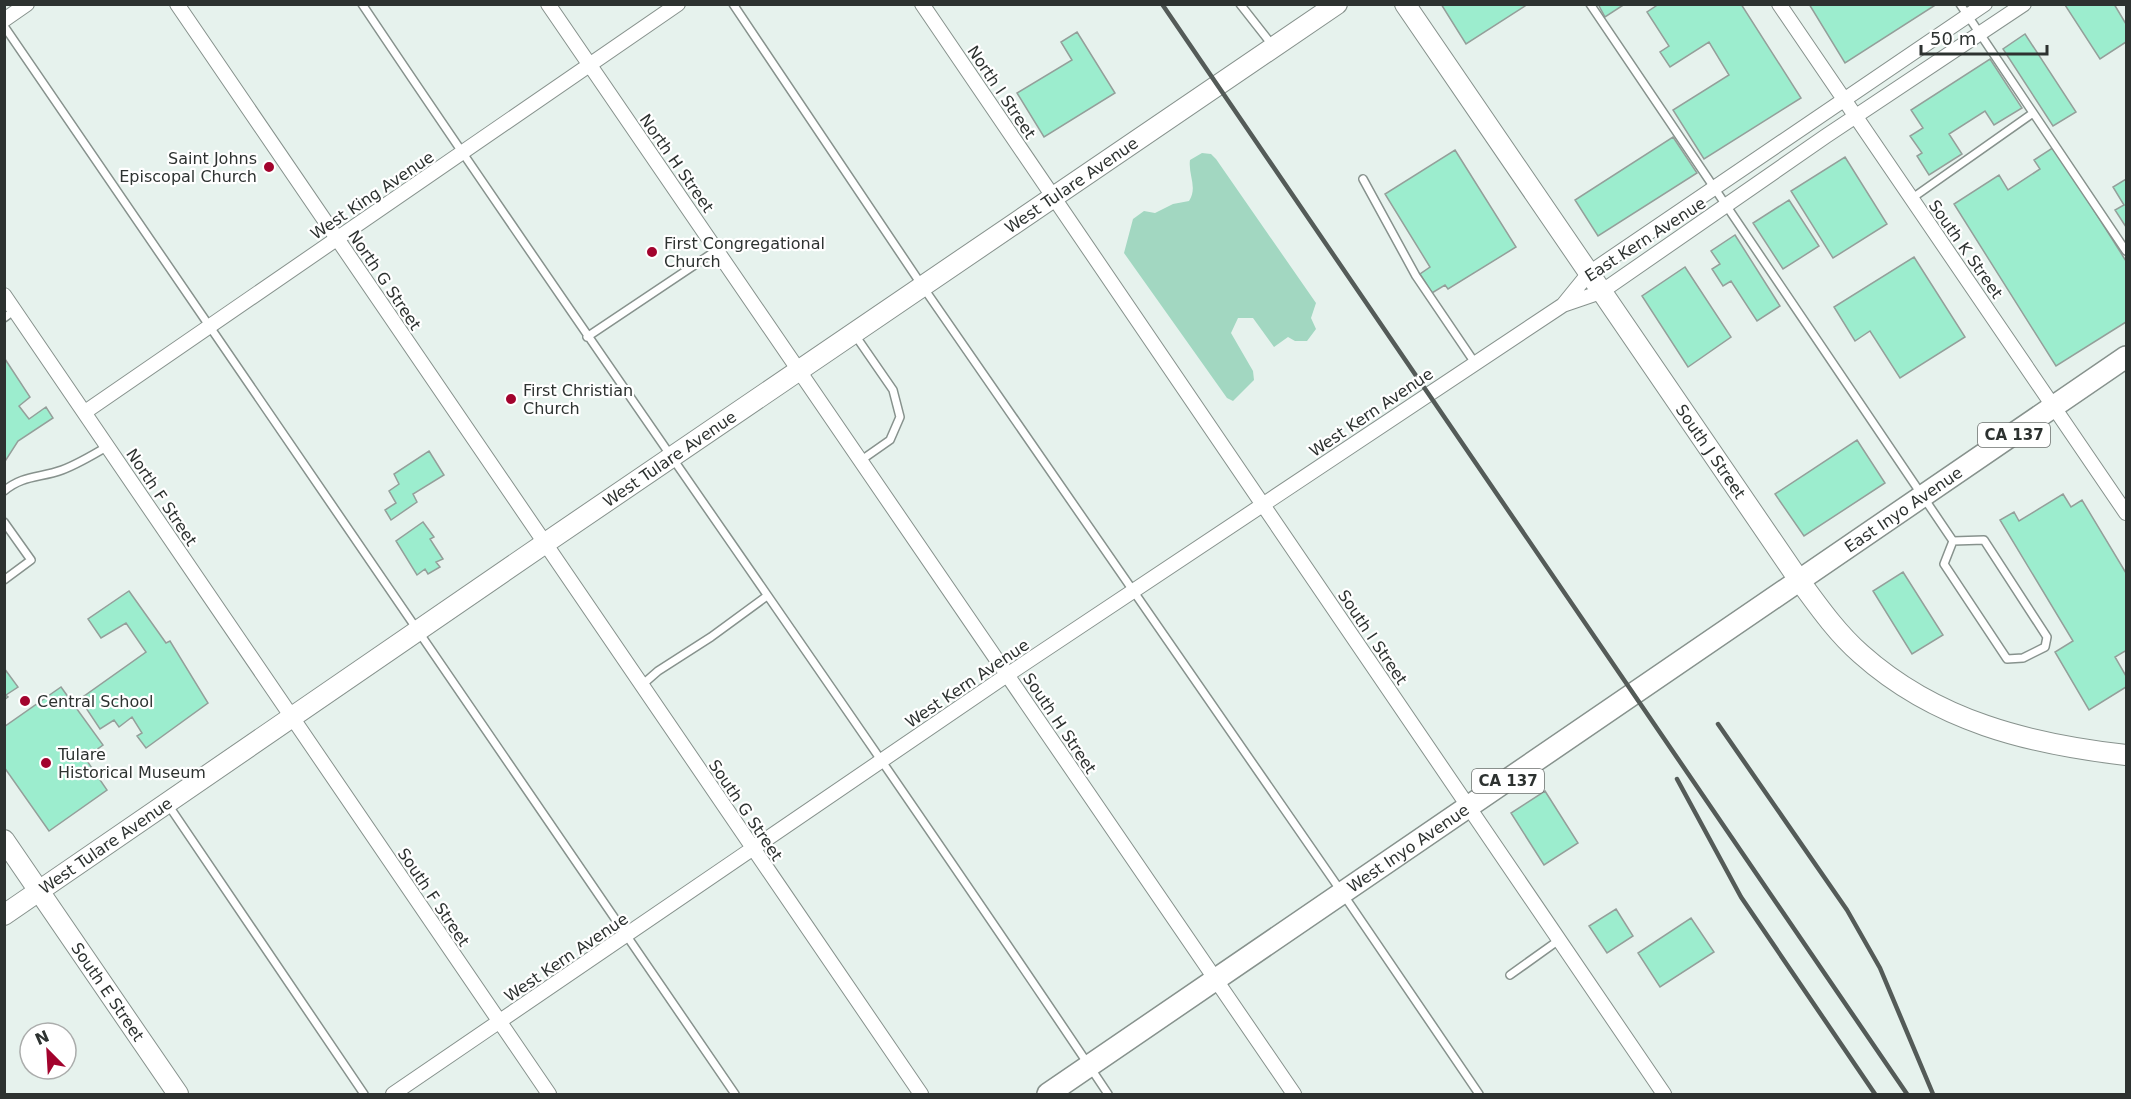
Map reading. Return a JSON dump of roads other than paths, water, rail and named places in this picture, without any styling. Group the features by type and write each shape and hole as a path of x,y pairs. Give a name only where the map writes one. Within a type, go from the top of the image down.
{"main road":[{"name":"West Tulare Avenue","path":"4,915 1337,4"},
{"name":"South J Street","path":"1405,4 1829,621 1861,654 1922,698 1997,731 2036,741 2127,755"},
{"name":"East Inyo Avenue","path":"1799,580 2127,357"},
{"name":"West Inyo Avenue","path":"1048,1095 1799,580"},
{"name":"South E Street","path":"4,840 178,1095"}],"street":[{"path":"4,20 27,4"},
{"name":"North G Street","path":"177,4 544,544"},
{"name":"North H Street","path":"548,4 799,370"},
{"name":"West King Avenue","path":"85,412 678,4"},
{"name":"North I Street","path":"922,4 1054,198"},
{"name":"South K Street","path":"1779,4 2127,513"},
{"name":"East Kern Avenue","path":"1563,305 1589,273 1985,4"},
{"name":"East Kern Avenue","path":"1563,305 1601,292 2024,4"},
{"name":"South I Street","path":"1054,198 1664,1095"},
{"name":"North F Street","path":"4,295 10,314 85,412 291,718"},
{"name":"West Kern Avenue","path":"393,1095 1007,675 1563,305"},
{"name":"South H Street","path":"799,370 1294,1095"},
{"name":"South G Street","path":"544,544 921,1095"},
{"name":"South F Street","path":"291,718 549,1095"}],"lane":[{"path":"362,4 587,337 882,761 1108,1095"},
{"path":"733,4 923,287 1343,894 1479,1095"},
{"path":"1240,4 1274,48"},
{"path":"1590,4 1953,541"},
{"path":"1960,4 2127,250"},
{"path":"4,26 735,1095"},
{"path":"1911,199 2033,114"},
{"path":"1363,179 1416,276 1475,363"},
{"path":"587,337 717,250"},
{"path":"854,333 893,390 900,417 890,440 860,461"},
{"path":"4,491 15,482 62,470 87,459 108,446"},
{"path":"4,522 31,560 4,580"},
{"path":"1984,540 2047,637 2045,647 2023,658 2007,659 1944,564 1953,541 1984,540"},
{"path":"641,685 767,596"},
{"path":"167,804 364,1095"},
{"path":"1510,975 1559,940"}],"railway":[{"path":"1162,4 1907,1094"},
{"path":"1718,724 1847,910 1880,968 1933,1094"},
{"path":"1677,779 1741,897 1875,1094"}],"place":[{"name":"Saint Johns Episcopal Church","path":"269,167"},
{"name":"First Congregational Church","path":"652,252"},
{"name":"First Christian Church","path":"511,399"},
{"name":"Central School","path":"25,701"},
{"name":"Tulare Historical Museum","path":"46,763"}]}
